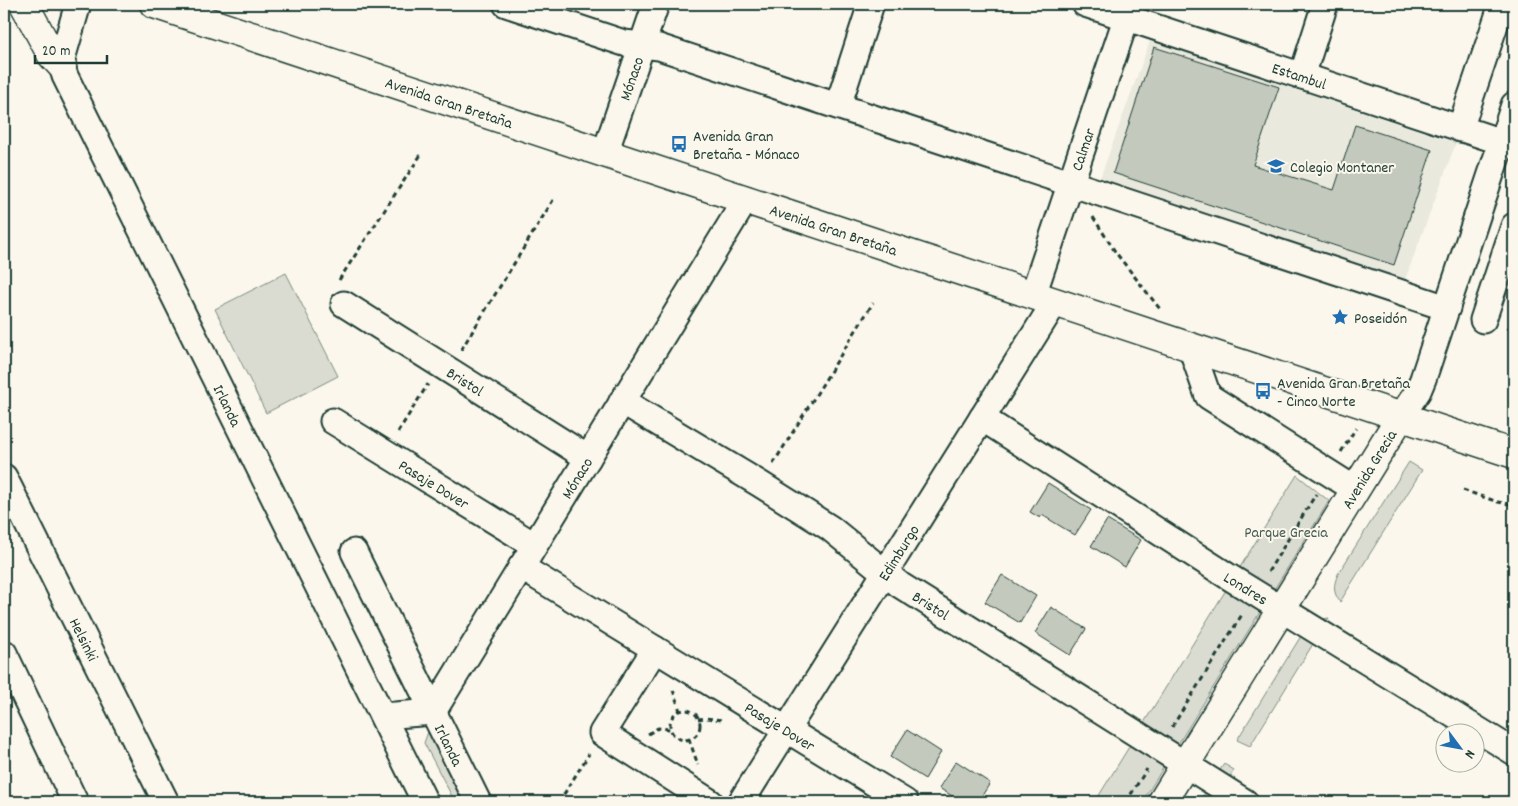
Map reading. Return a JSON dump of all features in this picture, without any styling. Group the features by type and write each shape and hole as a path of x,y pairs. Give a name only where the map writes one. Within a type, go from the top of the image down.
{"main road":[{"path":"24,4 51,54 62,66"},
{"name":"Avenida Gran Bretaña","path":"154,4 1514,454"},
{"name":"Avenida Grecia","path":"1162,802 1401,416"}],"street":[{"path":"62,66 63,53 78,4"},
{"path":"506,4 624,43 659,47 1447,308"},
{"name":"Mónaco","path":"605,153 656,4"},
{"path":"838,106 871,4"},
{"name":"Estambul","path":"1085,4 1128,11 1302,76 1508,144"},
{"path":"1302,76 1325,4"},
{"path":"1460,129 1502,4"},
{"name":"Calmar","path":"1044,298 1071,183 1128,11"},
{"name":"Irlanda","path":"62,66 65,76 425,802"},
{"name":"Avenida Grecia","path":"1401,416 1412,401 1420,385 1463,260 1508,144 1514,105"},
{"name":"Mónaco","path":"433,712 746,199"},
{"path":"1483,320 1514,226"},
{"path":"1463,260 1499,272"},
{"name":"Bristol","path":"341,293 444,367 588,458"},
{"name":"Edimburgo","path":"741,802 982,418 1044,298"},
{"path":"1192,347 1208,396 1356,490"},
{"name":"Bristol","path":"622,401 830,528 848,541 884,573 908,590 1245,802"},
{"name":"Londres","path":"982,418 1226,576 1514,752"},
{"name":"Pasaje Dover","path":"334,421 534,545"},
{"name":"Helsinki","path":"4,477 14,521 166,802"},
{"name":"Irlanda","path":"354,552 478,802"},
{"name":"Pasaje Dover","path":"521,567 905,802"},
{"path":"655,649 602,733 710,802"},
{"path":"4,653 75,802"},
{"path":"383,716 433,712"}],"path":[{"path":"341,293 422,153"},
{"path":"1071,183 1116,253 1162,311"},
{"path":"384,452 444,367 555,197"},
{"path":"760,484 873,303"},
{"path":"1463,490 1498,502 1514,505"},
{"path":"685,710 691,711 700,724 694,737 683,740 673,734 670,723 675,714 685,710"},
{"path":"559,802 602,733"}],"shaded area":[{"name":"Colegio Montaner","path":"1150,41 1456,143 1402,288 1096,189"}],"green space":[{"path":"286,273 338,376 266,413 215,309"},
{"path":"1409,462 1422,470 1340,602 1335,589 1338,574"},
{"name":"Parque Grecia","path":"1297,475 1329,501 1142,802 1095,802"},
{"path":"1329,618 1250,746 1237,740 1309,623"},
{"path":"429,729 477,802 455,802 424,743"},
{"path":"1224,764 1234,770 1214,802 1199,802"}],"building":[{"name":"Colegio Montaner","path":"1154,47 1279,87 1253,165 1334,190 1355,125 1432,150 1394,265 1113,173"},
{"path":"1048,483 1091,510 1075,535 1042,515 1040,518 1030,512"},
{"path":"1107,520 1141,540 1125,567 1091,546"},
{"path":"1002,575 1036,596 1020,623 985,602"},
{"path":"1051,607 1086,629 1070,655 1035,633"},
{"path":"907,730 941,752 925,779 890,757"},
{"path":"956,761 990,783 978,802 962,802 939,788"}],"place":[{"name":"Avenida Gran Bretaña - Mónaco","path":"679,144"},
{"name":"Colegio Montaner","path":"1276,166"},
{"name":"Poseidón","path":"1340,317"},
{"name":"Avenida Gran Bretaña - Cinco Norte","path":"1263,391"}]}
